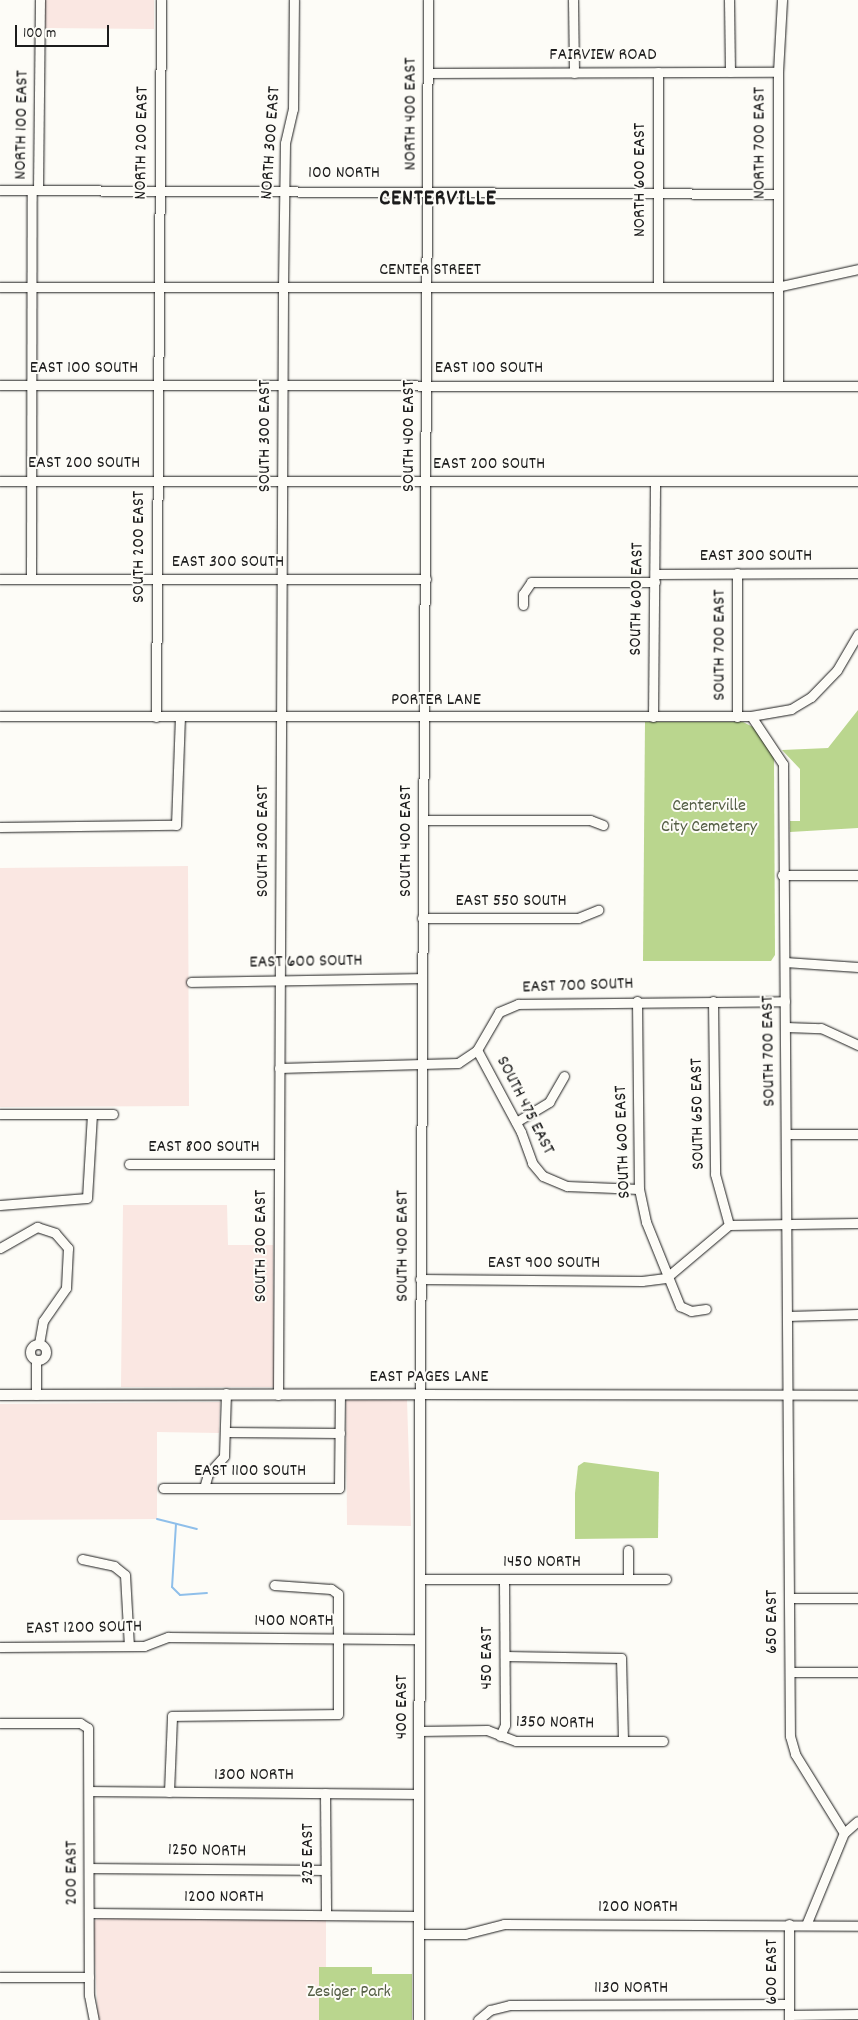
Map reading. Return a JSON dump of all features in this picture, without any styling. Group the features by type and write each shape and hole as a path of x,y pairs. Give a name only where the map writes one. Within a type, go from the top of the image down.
{"main road":[{"name":"EAST PAGES LANE","path":"0,1396 420,1394"},
{"name":"400 EAST","path":"420,1394 420,2020"}],"street":[{"name":"NORTH 100 EAST","path":"31,579 31,385 40,0"},
{"name":"NORTH 200 EAST","path":"158,287 161,0"},
{"name":"NORTH 300 EAST","path":"283,287 285,143 293,109 294,0"},
{"name":"NORTH 400 EAST","path":"427,288 428,0"},
{"path":"573,0 574,73"},
{"path":"729,0 730,72"},
{"name":"NORTH 700 EAST","path":"777,287 778,72 782,0"},
{"name":"NORTH 600 EAST","path":"658,72 658,287"},
{"name":"FAIRVIEW ROAD","path":"429,73 778,72"},
{"name":"100 NORTH","path":"0,190 777,194"},
{"name":"CENTER STREET","path":"0,287 777,287 858,269"},
{"name":"SOUTH 200 EAST","path":"156,717 158,287"},
{"name":"SOUTH 300 EAST","path":"278,1395 283,287"},
{"path":"777,287 778,386"},
{"name":"SOUTH 400 EAST","path":"420,1394 427,288"},
{"name":"EAST 100 SOUTH","path":"0,385 858,386"},
{"name":"EAST 200 SOUTH","path":"0,481 858,481"},
{"name":"SOUTH 600 EAST","path":"653,717 656,481"},
{"name":"EAST 300 SOUTH","path":"523,605 523,594 531,582 737,574 858,573"},
{"name":"SOUTH 700 EAST","path":"737,574 737,717"},
{"name":"EAST 300 SOUTH","path":"0,579 426,579"},
{"name":"PORTER LANE","path":"0,716 281,718 751,716 790,709 811,697 847,653 858,634"},
{"name":"SOUTH 700 EAST","path":"751,716 783,764 782,875 786,1027 788,1396"},
{"path":"0,827 176,825 180,717"},
{"path":"423,820 590,820 603,825"},
{"path":"782,875 858,875"},
{"name":"EAST 550 SOUTH","path":"422,918 578,918 598,910"},
{"path":"785,962 858,967"},
{"name":"EAST 600 SOUTH","path":"191,982 422,978"},
{"name":"SOUTH 600 EAST","path":"638,1001 639,1189 666,1278 680,1306 691,1311 706,1309"},
{"name":"EAST 700 SOUTH","path":"279,1068 422,1067 458,1064 477,1050 499,1012 518,1004 638,1001 785,1001"},
{"name":"SOUTH 650 EAST","path":"713,1001 716,1174 729,1225"},
{"path":"786,1027 828,1029 858,1045"},
{"name":"SOUTH 475 EAST","path":"477,1050 516,1122 532,1163 544,1176 567,1186 639,1189"},
{"path":"516,1122 550,1102 564,1076"},
{"path":"0,1114 113,1114"},
{"path":"0,1205 15,1201 84,1200 90,1191 92,1114"},
{"path":"786,1134 858,1134"},
{"name":"EAST 800 SOUTH","path":"129,1164 279,1164"},
{"path":"666,1278 729,1225 858,1223"},
{"path":"0,1248 37,1227 55,1233 68,1248 66,1288 44,1321 39,1344 46,1355 36,1360 36,1395"},
{"name":"EAST 900 SOUTH","path":"420,1280 666,1278"},
{"path":"787,1316 858,1314"},
{"path":"204,1488 208,1474 224,1456 226,1394"},
{"name":"EAST PAGES LANE","path":"420,1394 858,1395"},
{"path":"226,1432 340,1432 340,1395"},
{"name":"650 EAST","path":"788,1396 790,1672 793,1750 844,1833"},
{"name":"EAST 1100 SOUTH","path":"163,1488 336,1489 340,1485 340,1432"},
{"path":"628,1550 628,1579"},
{"path":"82,1560 114,1566 125,1575 129,1646"},
{"name":"1450 NORTH","path":"419,1579 666,1579"},
{"name":"450 EAST","path":"500,1736 505,1725 504,1579"},
{"path":"168,1792 168,1718 338,1714 340,1638 336,1592 274,1585"},
{"path":"789,1598 858,1598"},
{"name":"EAST 1200 SOUTH","path":"0,1647 129,1646 168,1637"},
{"name":"1400 NORTH","path":"168,1637 419,1639"},
{"path":"505,1656 621,1658 623,1742"},
{"path":"790,1672 858,1672"},
{"name":"200 EAST","path":"0,1722 86,1725 89,1791 89,1977 94,2020"},
{"name":"1350 NORTH","path":"419,1730 487,1730 516,1741 663,1742"},
{"name":"1300 NORTH","path":"89,1791 419,1794"},
{"name":"325 EAST","path":"325,1793 326,1915"},
{"path":"806,1925 844,1833 858,1822"},
{"name":"1250 NORTH","path":"89,1868 325,1870"},
{"name":"1200 NORTH","path":"89,1913 419,1916"},
{"name":"1200 NORTH","path":"419,1934 465,1934 504,1924 789,1924 858,1926"},
{"name":"600 EAST","path":"789,1924 789,2017"},
{"path":"0,1977 89,1977"},
{"name":"1130 NORTH","path":"478,2020 490,2010 510,2005 789,2004"},
{"path":"789,2017 858,2014"}],"shaded area":[{"path":"45,0 154,0 154,29 44,28"},
{"path":"188,866 189,1106 0,1107 0,868"},
{"path":"123,1205 227,1205 228,1245 273,1245 274,1387 121,1387"},
{"path":"346,1400 407,1400 411,1526 347,1525"},
{"path":"220,1402 219,1433 157,1432 157,1519 0,1520 0,1404"},
{"path":"99,1918 326,1920 326,1967 319,1967 319,2020 98,2020 93,1922"}],"green space":[{"path":"858,710 858,828 790,832 790,821 800,821 800,769 782,750 828,748"},
{"name":"Centerville City Cemetery","path":"645,722 743,722 755,728 774,757 775,955 771,961 643,961"},
{"path":"584,1462 659,1472 658,1538 575,1539 575,1493 578,1466"},
{"name":"Zesiger Park","path":"319,1967 372,1967 372,1974 412,1974 412,2020 319,2020"}],"waterway":[{"path":"157,1519 197,1529"},
{"path":"176,1524 172,1587 180,1595 207,1593"}],"district":[{"name":"CENTERVILLE","path":"438,200"}]}
